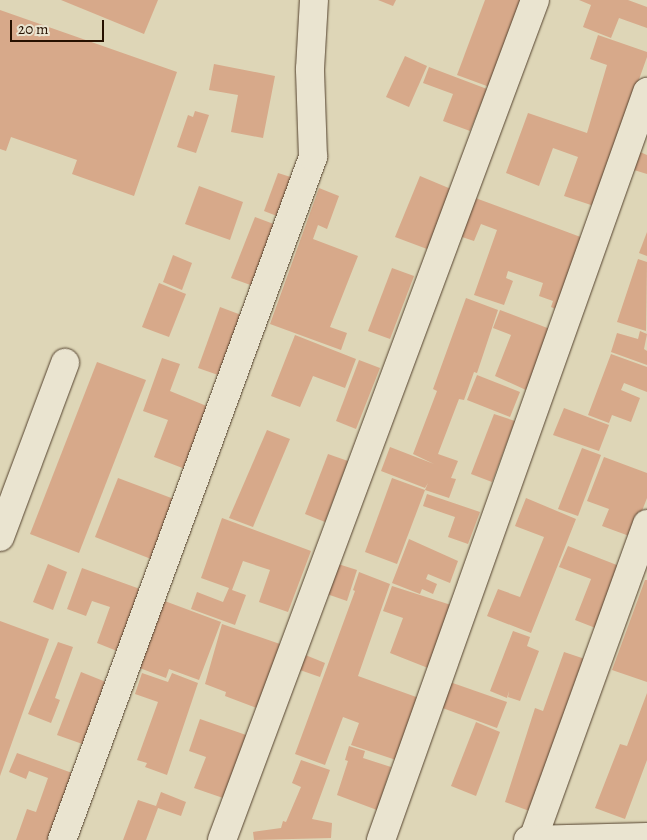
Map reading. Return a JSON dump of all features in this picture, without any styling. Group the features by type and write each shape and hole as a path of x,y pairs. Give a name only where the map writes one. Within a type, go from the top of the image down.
{"street":[{"path":"62,840 313,156 310,69 314,0"},
{"path":"222,840 535,0"},
{"path":"381,840 647,92"},
{"path":"0,537 65,363"},
{"path":"533,839 647,524"},
{"path":"528,840 647,837"}],"building":[{"path":"61,0 158,0 144,34"},
{"path":"378,0 396,0 393,6"},
{"path":"485,0 528,0 495,89 457,75"},
{"path":"579,0 628,0 647,7 647,28 619,18 611,38 583,27 591,5"},
{"path":"0,10 177,72 134,196 72,174 77,160 11,137 6,151 0,149"},
{"path":"598,35 647,52 647,57 594,206 564,196 578,157 553,148 539,186 506,173 528,113 587,133 607,65 590,59"},
{"path":"405,56 427,66 409,107 386,97"},
{"path":"214,64 275,76 263,138 231,132 238,95 209,90"},
{"path":"429,67 487,89 470,131 443,121 453,94 423,83"},
{"path":"195,111 209,115 196,153 177,147 188,115 193,117"},
{"path":"640,152 647,155 647,174 634,170"},
{"path":"278,173 297,179 282,218 264,211"},
{"path":"420,176 451,189 427,249 395,237"},
{"path":"199,186 243,202 230,240 185,224"},
{"path":"319,188 339,196 327,229 318,225 313,239 358,256 330,327 347,333 341,350 270,324"},
{"path":"470,196 586,239 560,311 551,307 553,301 539,296 543,283 508,271 506,278 513,281 504,305 474,295 497,230 481,224 474,241 456,235"},
{"path":"255,217 279,226 256,287 231,278"},
{"path":"647,232 647,256 639,253"},
{"path":"173,255 192,263 182,290 163,282"},
{"path":"638,259 647,262 646,331 617,322"},
{"path":"392,268 414,276 390,339 368,331"},
{"path":"159,283 186,294 169,337 142,327"},
{"path":"466,298 498,310 477,373 474,372 464,400 459,399 438,454 458,461 451,478 456,479 449,498 425,490 428,483 425,488 381,471 390,447 434,464 413,454 437,391 433,389"},
{"path":"220,307 244,316 221,376 198,368"},
{"path":"500,310 550,329 526,390 495,376 511,335 493,328"},
{"path":"640,331 647,334 644,349 647,351 647,365 611,352 617,333 638,339"},
{"path":"295,335 356,359 345,388 313,376 300,407 271,396"},
{"path":"611,354 647,367 647,392 624,383 621,390 640,398 631,422 612,415 609,423 588,415"},
{"path":"162,358 180,364 170,391 209,407 185,469 154,457 168,420 143,411"},
{"path":"359,360 380,368 356,429 336,421"},
{"path":"97,362 146,380 79,553 30,534"},
{"path":"477,375 520,392 510,417 467,400"},
{"path":"564,408 609,425 599,451 553,435"},
{"path":"494,414 515,421 492,482 471,474"},
{"path":"267,430 290,439 253,527 229,518"},
{"path":"582,448 601,455 578,516 558,509"},
{"path":"328,454 348,461 325,522 305,514"},
{"path":"604,457 647,473 647,498 632,537 602,526 609,509 587,501"},
{"path":"118,478 174,499 151,559 95,537"},
{"path":"392,478 425,490 397,564 365,552"},
{"path":"427,494 480,512 468,544 448,537 455,517 423,506"},
{"path":"526,498 576,519 531,633 487,616 498,589 520,597 544,537 515,526"},
{"path":"222,518 311,551 288,612 259,602 270,570 243,561 232,590 246,595 235,625 191,609 197,592 223,602 229,588 201,578"},
{"path":"409,539 458,561 450,583 428,574 426,579 437,584 433,594 422,589 420,594 392,583"},
{"path":"568,546 622,567 598,629 575,620 591,579 559,567"},
{"path":"335,563 357,570 347,601 324,593"},
{"path":"48,564 67,572 53,610 33,602"},
{"path":"82,568 140,589 117,651 97,643 110,607 92,601 86,616 67,609"},
{"path":"359,572 390,584 358,676 419,698 396,760 351,745 359,723 343,717 325,765 295,754 355,591 353,590"},
{"path":"645,580 647,580 647,682 612,670"},
{"path":"392,586 451,605 428,668 390,653 403,618 383,611"},
{"path":"162,600 221,622 199,680 169,669 166,678 137,667"},
{"path":"0,621 49,639 0,776"},
{"path":"222,624 280,644 257,708 225,696 226,692 205,684"},
{"path":"513,631 530,637 527,646 539,651 520,701 508,697 509,691 507,698 490,691"},
{"path":"58,642 73,647 55,698 60,700 51,723 28,714"},
{"path":"564,652 588,660 532,812 505,802 535,708 543,711"},
{"path":"303,654 325,663 320,677 297,669"},
{"path":"81,672 111,684 88,746 57,735"},
{"path":"142,673 168,682 172,673 198,683 167,775 145,767 147,763 137,760 158,702 135,694"},
{"path":"447,681 507,702 497,728 437,706"},
{"path":"647,693 647,760 625,819 595,808 620,744 627,746"},
{"path":"200,719 249,736 226,799 194,788 206,757 189,751"},
{"path":"476,722 500,732 476,796 451,786"},
{"path":"349,746 365,751 363,758 391,767 377,810 337,795 348,761 345,760"},
{"path":"17,753 75,774 52,840 16,840 27,809 36,812 48,778 29,771 26,779 9,772"},
{"path":"301,760 330,770 312,819 332,823 331,838 254,840 253,832 281,828 283,821 286,822 301,787 292,783"},
{"path":"161,792 186,802 181,816 158,808 146,840 123,840 138,800 156,806"}]}
